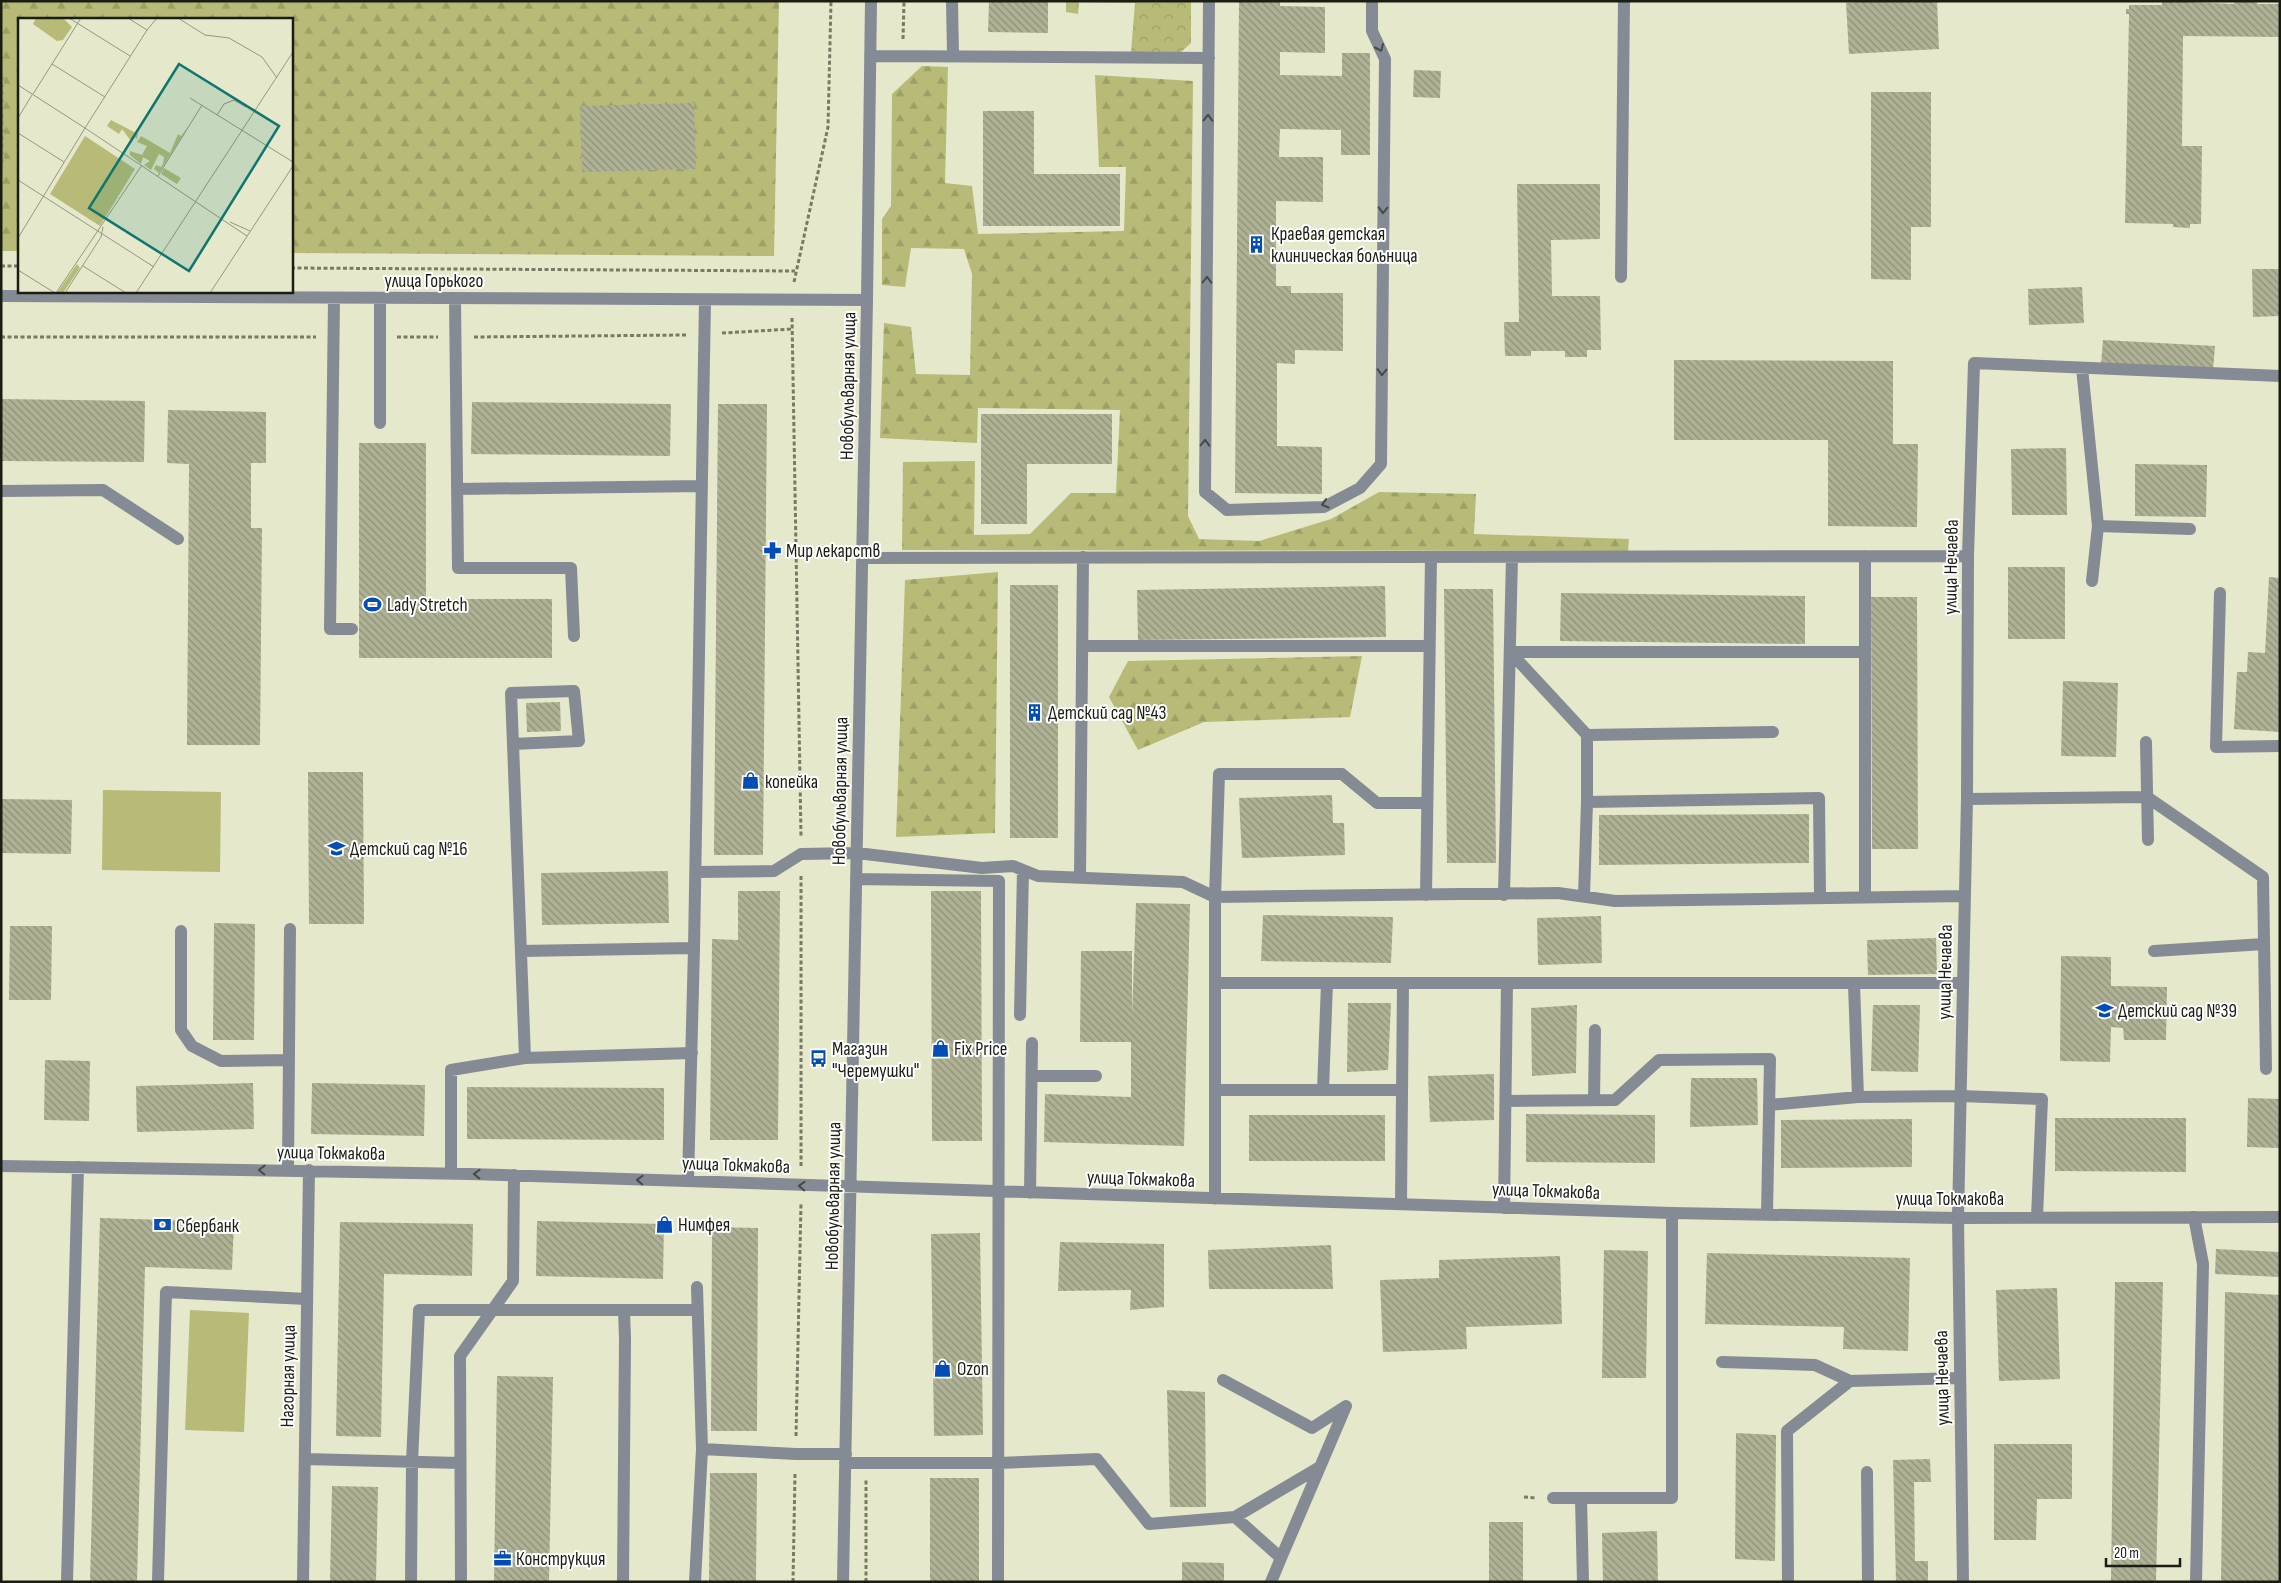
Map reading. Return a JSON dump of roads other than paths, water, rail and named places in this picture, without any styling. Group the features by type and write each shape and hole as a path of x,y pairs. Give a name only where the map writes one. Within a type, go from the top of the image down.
{"street":[{"name":"Новобульварная улица","path":"843,1582 871,1"},
{"path":"952,1 953,56"},
{"path":"1209,1 1205,492 1227,510 1324,507 1360,488 1381,464 1385,59 1372,31 1372,1"},
{"path":"1621,277 1624,1"},
{"path":"870,56 1209,58"},
{"name":"улица Горького","path":"1,296 182,294 334,298 867,300"},
{"path":"334,298 330,629 352,629"},
{"path":"380,298 380,423"},
{"path":"455,299 458,568 571,568 574,636"},
{"path":"688,1181 696,872 706,300"},
{"name":"улица Нечаева","path":"1963,1582 1958,1218 1966,799 1968,556 1974,363 2082,368"},
{"path":"2092,581 2098,526 2082,368 2280,376"},
{"path":"457,489 702,486"},
{"path":"1,491 103,490 178,539"},
{"path":"2098,526 2190,529"},
{"path":"1865,556 1865,897"},
{"path":"862,558 1968,556"},
{"path":"1080,878 1083,557"},
{"path":"1426,895 1431,557"},
{"path":"1504,894 1512,557"},
{"path":"2220,593 2216,746 2280,746"},
{"path":"1082,646 1429,646"},
{"path":"1510,652 1865,652"},
{"path":"1510,652 1587,736 1584,896"},
{"path":"513,744 579,741 574,691 510,693 525,1058"},
{"path":"1587,736 1773,732"},
{"path":"2146,742 2148,840"},
{"path":"1216,1199 1215,897 1219,774 1342,774 1377,803 1427,803"},
{"path":"1966,799 2147,797 2263,877 2266,1069"},
{"path":"1587,802 1819,798 1820,898"},
{"path":"696,872 774,871 801,854 857,852 982,868 1013,866 1038,876 1183,882 1215,897 1558,893 1615,901 1964,896"},
{"path":"1020,1015 1023,870"},
{"path":"856,879 999,881 998,1582"},
{"path":"288,1170 290,929"},
{"path":"181,931 181,1030 192,1046 221,1061 289,1060"},
{"path":"2154,951 2264,944"},
{"path":"521,951 694,948"},
{"path":"1216,983 1963,983"},
{"path":"1323,1090 1327,983"},
{"path":"1401,1204 1403,983"},
{"path":"1504,1208 1507,983"},
{"path":"1854,984 1858,1097"},
{"path":"1594,1100 1595,1030"},
{"path":"1030,1193 1032,1043"},
{"path":"451,1174 451,1070 525,1058 692,1053"},
{"path":"1506,1101 1615,1100 1659,1060 1770,1059 1767,1214"},
{"path":"1032,1076 1096,1076"},
{"path":"1215,1090 1402,1090"},
{"path":"1769,1104 1858,1097 1960,1096 2042,1100 2036,1217"},
{"name":"улица Токмакова","path":"1,1166 309,1170 1672,1213 1958,1218 2280,1217"},
{"path":"67,1582 78,1167"},
{"name":"Нагорная улица","path":"303,1582 309,1170"},
{"path":"461,1582 460,1356 513,1280 514,1176"},
{"path":"1553,1498 1672,1498 1672,1213"},
{"path":"2194,1217 2203,1264 2196,1582"},
{"path":"695,1582 702,1449 697,1287"},
{"path":"158,1581 166,1292 307,1299"},
{"path":"411,1582 412,1462 419,1310 697,1310"},
{"path":"623,1582 624,1310"},
{"path":"1722,1362 1815,1365 1850,1382 1960,1378"},
{"path":"1223,1380 1312,1428 1346,1406 1272,1582"},
{"path":"1788,1582 1787,1431 1850,1382"},
{"path":"702,1449 846,1458 998,1463 1097,1459 1148,1524 1235,1517 1320,1467"},
{"path":"305,1459 460,1463"},
{"path":"1867,1472 1868,1582"},
{"path":"1580,1499 1583,1582"},
{"path":"1235,1517 1281,1558"}],"place":[{"name":"Краевая детская клиническая больница","path":"1257,244"},
{"name":"Мир лекарств","path":"772,550"},
{"name":"Lady Stretch","path":"373,604"},
{"name":"Детский сад №43","path":"1034,712"},
{"name":"копейка","path":"751,781"},
{"name":"Детский сад №16","path":"336,848"},
{"name":"Детский сад №39","path":"2104,1010"},
{"name":"Fix Price","path":"940,1048"},
{"name":"Магазин \"Черемушки\"","path":"818,1059"},
{"name":"Нимфея","path":"664,1224"},
{"name":"Сбербанк","path":"162,1225"},
{"name":"Ozon","path":"943,1368"},
{"name":"Конструкция","path":"502,1558"}]}
